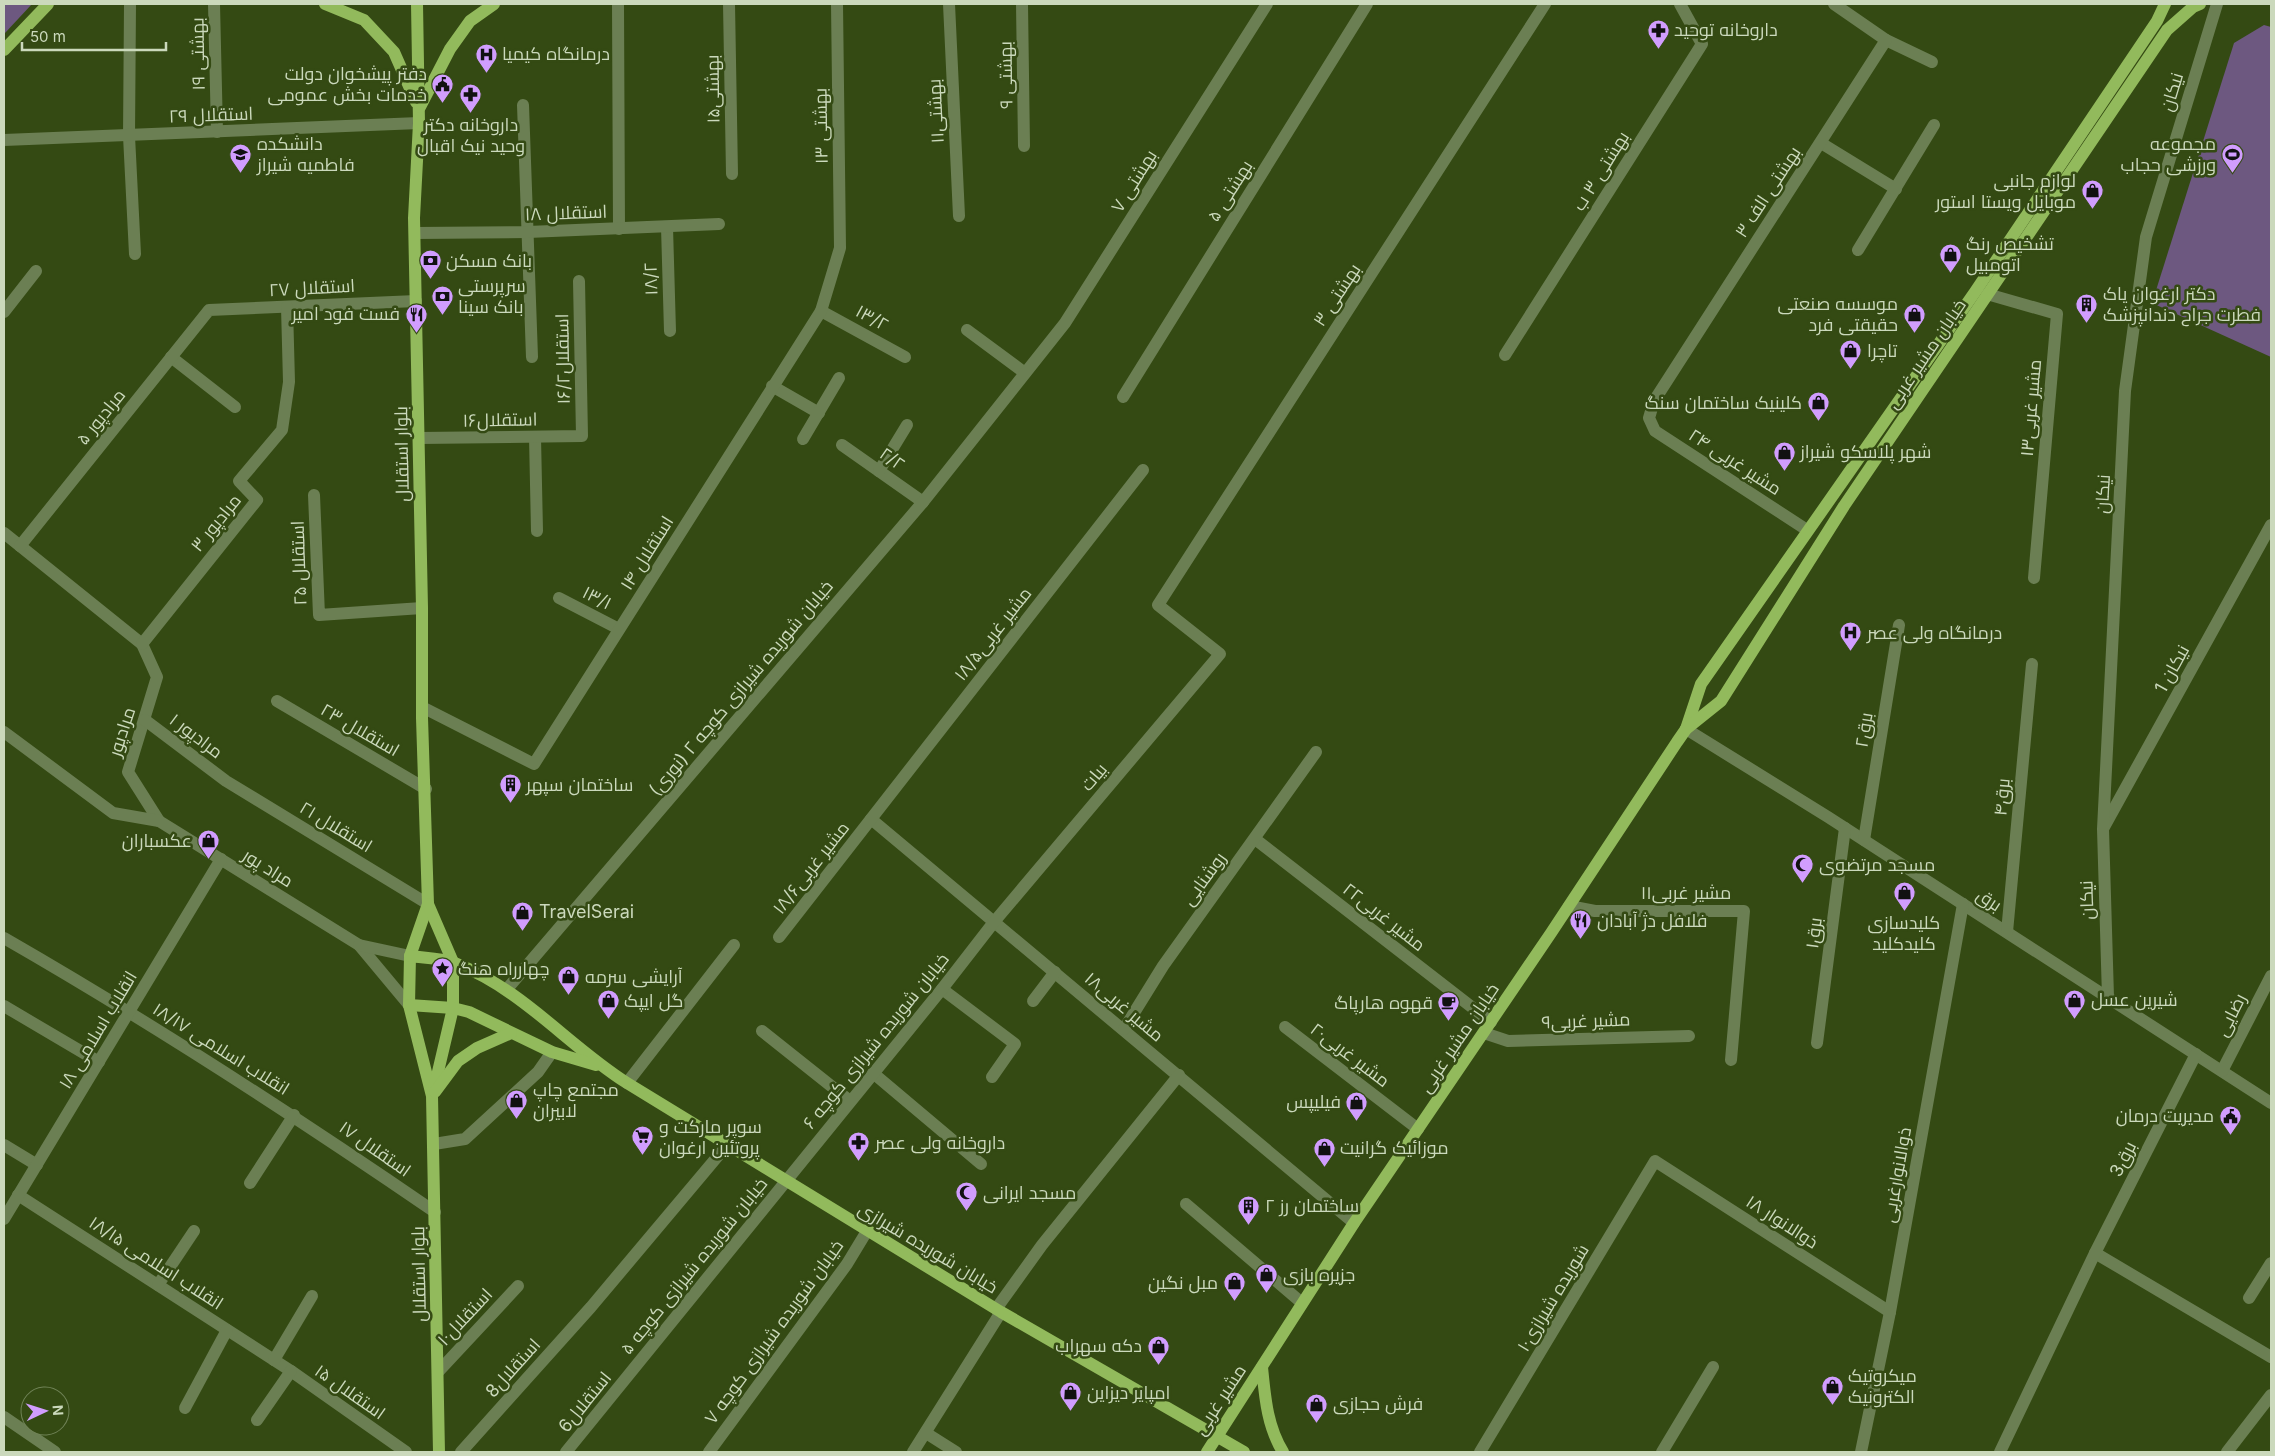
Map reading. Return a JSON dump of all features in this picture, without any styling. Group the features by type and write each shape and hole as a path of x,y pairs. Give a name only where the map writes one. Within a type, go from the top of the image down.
{"main road":[{"path":"4,50 48,4"},
{"path":"325,4 364,20 394,52 419,109"},
{"name":"بلوار استقلال","path":"417,4 419,123 415,233 422,707 426,789 428,904 410,956 409,1006 432,1096 436,1212 439,1452"},
{"path":"419,109 450,49 470,21 494,4"},
{"name":"خیابان مشیر غربی","path":"1262,1367 1354,1223 1488,1027 1686,729 1701,684 1975,292 2157,21 2165,4"},
{"name":"خیابان مشیر غربی","path":"1686,729 1721,701 1844,506 2167,30 2196,5"},
{"name":"بلوار استقلال","path":"428,904 453,962 452,1008 432,1096"},
{"name":"خیابان شوریده شیرازی","path":"410,956 453,962 507,989 537,1011 599,1065 627,1083 999,1311 1244,1452"},
{"name":"خیابان شوریده شیرازی","path":"409,1006 452,1008 469,1012 552,1052 599,1065"},
{"path":"432,1096 458,1061 477,1048 512,1033"},
{"path":"1262,1367 1272,1430 1283,1452"},
{"name":"مشیر غربی","path":"1207,1452 1262,1367"}],"street":[{"path":"130,4 129,136 135,254"},
{"name":"۱۹ بهشتی","path":"214,4 217,132"},
{"path":"618,4 619,229"},
{"name":"بهشتی۱۵","path":"729,4 732,174"},
{"name":"بهشتی ۱۳","path":"837,4 840,248"},
{"name":"بهشتی۱۱","path":"949,4 959,216"},
{"name":"بهشتی ۹","path":"1022,4 1024,146"},
{"name":"بهشتی ۷","path":"923,502 1065,323 1267,4"},
{"name":"بهشتی ۵","path":"1123,396 1367,4"},
{"name":"بهشتی ۳","path":"1220,654 1158,605 1545,4"},
{"name":"بهشتی ۳ ب","path":"1505,355 1702,44 1680,4"},
{"path":"1834,4 1886,40 1932,62"},
{"name":"نیکان","path":"2108,997 2103,829 2125,391 2144,246 2217,4"},
{"name":"بهشتی الف ۳","path":"1649,418 1654,401 1886,40"},
{"path":"523,104 532,357"},
{"name":"۲۹ استقلال","path":"4,140 419,123"},
{"path":"1858,250 1934,126"},
{"path":"1821,143 1896,188"},
{"name":"استقلال ۱۸","path":"415,233 528,232 718,224"},
{"name":"۱۸/۲","path":"666,227 670,331"},
{"name":"استقلال ۱۴","path":"422,707 534,764 772,386 822,311 840,248"},
{"path":"4,312 36,271"},
{"name":"استقلال۱۶/۲","path":"578,281 582,436"},
{"name":"مشیر غربی۱۳","path":"1988,294 2057,314 2034,578"},
{"name":"۲۷ استقلال","path":"209,310 416,301"},
{"name":"۳ مرادپور","path":"142,644 257,500 239,481 282,430 289,382 287,307"},
{"name":"۵ مرادپور","path":"20,546 209,310"},
{"name":"۱۳/۲","path":"822,311 905,357"},
{"path":"967,330 1025,373"},
{"path":"171,357 235,407"},
{"path":"803,439 839,378"},
{"path":"772,386 819,413"},
{"name":"مشیر غربی ۲۴","path":"1649,418 1655,431 1807,530"},
{"path":"879,471 907,424"},
{"name":"استقلال۱۶","path":"419,438 582,436"},
{"path":"535,437 537,531"},
{"name":"۲/۲","path":"842,445 923,502"},
{"name":"مشیر غربی۱۸/۵","path":"871,819 1143,470"},
{"name":"۲۵ استقلال","path":"314,495 318,615 422,608"},
{"name":"خیابان شوریده شیرازی کوچه ۲ (نوری)","path":"507,989 923,502"},
{"name":"نیکان 1","path":"2103,829 2271,525"},
{"name":"مرادپور","path":"4,533 142,644 156,677 145,720 128,772 159,821"},
{"name":"۱۳/۱","path":"560,598 619,629"},
{"name":"برق۲","path":"1864,840 1899,625"},
{"name":"بیات","path":"994,922 1220,654"},
{"name":"برق۴","path":"2007,932 2032,664"},
{"name":"۲۳ استقلال","path":"276,701 426,789"},
{"name":"۱ مرادپور","path":"145,720 226,781"},
{"name":"برق","path":"1686,729 1864,840 2271,1102"},
{"path":"4,732 113,813 159,821"},
{"name":"روشنایی","path":"1124,1029 1163,966 1316,752"},
{"name":"۲۱ استقلال","path":"226,781 428,904"},
{"name":"مشیر غربی۱۸","path":"871,819 1354,1223"},
{"name":"۱۸/۶مشیر غربی","path":"779,937 871,819"},
{"name":"مراد پور","path":"159,821 359,945 409,1006"},
{"name":"برق۱","path":"1818,1043 1845,828"},
{"name":"مشیر غربی۲۲","path":"1255,839 1488,1027"},
{"name":"۱۸ انقلاب اسلامی","path":"4,1219 221,859"},
{"name":"ذوالانوارغربی","path":"1861,1452 1890,1312 1963,904"},
{"name":"مشیر غربی۱۱","path":"1569,906 1595,911 1744,911 1731,1060"},
{"name":"خیابان شوریده شیرازی کوچه ۶","path":"785,1180 994,922"},
{"name":"۱۸/۱۷ انقلاب اسلامی","path":"4,938 130,1012 294,1115"},
{"name":"مراد پور","path":"359,945 410,956"},
{"path":"627,1083 734,945"},
{"path":"1034,1001 1056,972"},
{"name":"رضایی","path":"2222,1071 2271,976"},
{"path":"942,988 1015,1044 992,1077"},
{"path":"4,1006 99,1062"},
{"name":"مشیر غربی۲۰","path":"1286,1027 1418,1128"},
{"name":"مشیر غربی۹","path":"1488,1027 1508,1041 1689,1036"},
{"path":"762,1031 850,1101"},
{"path":"434,1144 465,1139 538,1072 552,1052"},
{"name":"3برق","path":"2000,1452 2095,1253 2196,1054"},
{"path":"873,1073 981,1164"},
{"path":"913,1452 999,1311 1042,1245 1179,1075"},
{"path":"250,1183 294,1115"},
{"name":"۱۷ استقلال","path":"294,1115 436,1212"},
{"name":"استقلال8","path":"461,1452 591,1307 728,1144"},
{"path":"4,1145 36,1165"},
{"name":"ذوالانوار ۱۸","path":"1655,1161 1890,1312"},
{"name":"۱۰شوریده شیرازی","path":"1480,1452 1655,1161"},
{"name":"خیابان شوریده شیرازی کوچه ۵","path":"631,1373 785,1180"},
{"name":"۱۸/۱۵ انقلاب اسلامی","path":"18,1195 274,1360"},
{"path":"1186,1204 1302,1304"},
{"path":"158,1285 194,1231"},
{"name":"خیابان شوریده شیرازی کوچه ۷","path":"709,1452 846,1264 867,1231"},
{"path":"2095,1253 2271,1357"},
{"path":"2248,1298 2271,1263"},
{"name":"استقلال۱۰","path":"438,1372 518,1286"},
{"path":"274,1360 312,1296"},
{"path":"185,1408 227,1330"},
{"name":"۱۵ استقلال","path":"274,1360 406,1452"},
{"path":"1662,1452 1714,1367"},
{"path":"257,1420 291,1371"},
{"name":"استقلال6","path":"566,1452 631,1373"},
{"path":"2227,1452 2271,1395"},
{"path":"4,1417 55,1452"},
{"path":"926,1433 956,1452"}],"shaded area":[{"path":"4,4 32,4 5,33"},
{"name":"مجموعه ورزشی حجاب","path":"2264,25 2271,27 2271,357 2152,303 2234,43"}],"place":[{"name":"داروخانه توحید","path":"1658,49"},
{"name":"درمانگاه کیمیا","path":"486,73"},
{"name":"دفتر پیشخوان دولت خدمات بخش عمومی","path":"443,103"},
{"name":"داروخانه دکتر وحید نیک اقبال","path":"471,114"},
{"name":"دانشکده فاطمیه شیراز","path":"241,173"},
{"name":"مجموعه ورزشی حجاب","path":"2232,173"},
{"name":"لوازم جانبی موبایل ویستا استور","path":"2092,210"},
{"name":"تشخیص رنگ اتومبیل","path":"1950,273"},
{"name":"بانک مسکن","path":"430,280"},
{"name":"سرپرستی بانک سینا","path":"442,315"},
{"name":"دکتر ارغوان پاک فطرت جراح دندانپزشک","path":"2087,323"},
{"name":"فست فود امیر","path":"416,333"},
{"name":"موسسه صنعتی حقیقتی فرد","path":"1914,333"},
{"name":"تاچرا","path":"1851,370"},
{"name":"کلینیک ساختمان سنگ","path":"1818,422"},
{"name":"شهر پلاسکو شیراز","path":"1784,471"},
{"name":"درمانگاه ولی عصر","path":"1851,652"},
{"name":"ساختمان سپهر","path":"510,804"},
{"name":"عکسباران","path":"208,860"},
{"name":"مسجد مرتضوی","path":"1803,884"},
{"name":"کلیدسازی کلیدکلید","path":"1904,912"},
{"name":"TravelSerai","path":"523,931"},
{"name":"فلافل دژ آبادان","path":"1581,940"},
{"name":"چهارراه هنگ","path":"442,988"},
{"name":"آرایشی سرمه","path":"569,996"},
{"name":"شیرین عسل","path":"2075,1019"},
{"name":"گل ایپک","path":"608,1020"},
{"name":"قهوه هارپاگ","path":"1449,1022"},
{"name":"مجتمع چاپ لابيران","path":"517,1119"},
{"name":"فیلیپس","path":"1357,1121"},
{"name":"مدیریت درمان","path":"2230,1135"},
{"name":"سوپر مارکت و پروتئین ارغوان","path":"643,1156"},
{"name":"داروخانه ولی عصر","path":"859,1162"},
{"name":"موزائیک گرانیت","path":"1324,1167"},
{"name":"مسجد ایرانی","path":"967,1212"},
{"name":"ساختمان رز ۲","path":"1249,1225"},
{"name":"جزیره بازی","path":"1267,1294"},
{"name":"مبل نگین","path":"1234,1302"},
{"name":"دکه سهراب","path":"1158,1365"},
{"name":"میکروتیک الکترونیک","path":"1832,1405"},
{"name":"امپایر دیزاین","path":"1071,1412"},
{"name":"فرش حجازی","path":"1317,1423"}]}
